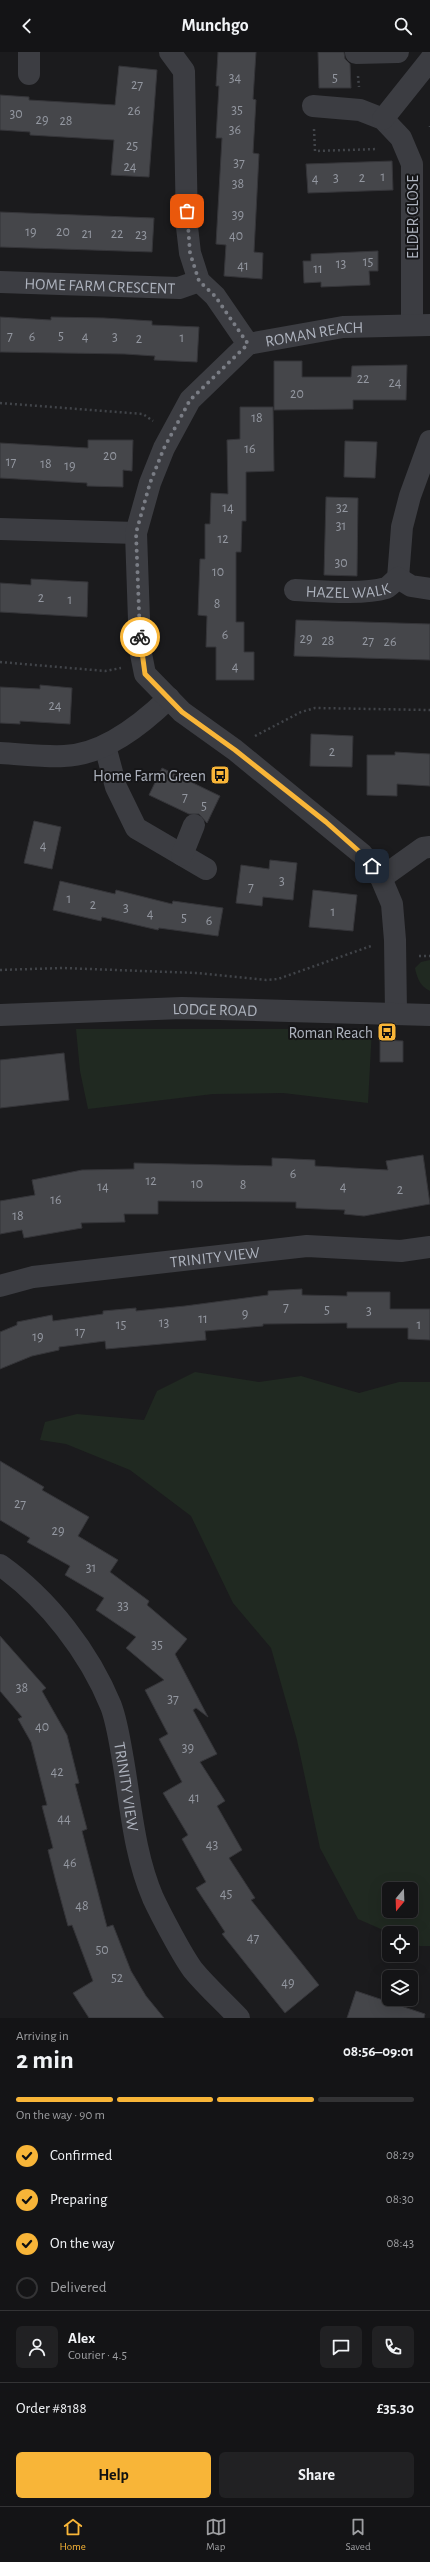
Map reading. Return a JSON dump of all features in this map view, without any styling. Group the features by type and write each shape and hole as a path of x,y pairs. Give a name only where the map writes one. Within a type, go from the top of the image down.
{"street":[{"path":"28,52 29,74"},
{"name":"HOME FARM CRESCENT","path":"170,52 184,71 187,227 190,253 199,281 215,296 248,344"},
{"path":"356,53 398,52"},
{"path":"383,119 430,60 418,52"},
{"name":"ELDER CLOSE","path":"313,106 360,110 383,119 401,138 412,164 421,325"},
{"name":"HOME FARM CRESCENT","path":"0,282 179,288 199,281"},
{"name":"ROMAN REACH","path":"396,1013 395,940 392,904 381,878 362,854 235,750 182,712 145,674 138,602 136,533 150,483 164,448 190,400 248,344 343,327 421,325"},
{"name":"HAZEL WALK","path":"294,590 336,592 368,590 387,587 398,578 402,527 410,496 430,441"},
{"path":"0,529 136,533"},
{"name":"HAZEL WALK","path":"398,578 411,586 430,589"},
{"path":"0,753 66,756 105,746 141,724 169,698"},
{"path":"105,746 116,787 136,828 206,869"},
{"path":"182,855 194,825"},
{"path":"381,878 423,848 430,847"},
{"name":"LODGE ROAD","path":"0,1015 182,1008 430,1015"},
{"name":"TRINITY VIEW","path":"0,1286 33,1277 307,1246 401,1251 430,1247"},
{"name":"TRINITY VIEW","path":"0,1565 14,1575 54,1614 91,1665 111,1708 123,1759 129,1806 138,1852 153,1898 193,1969 239,2018"}],"path":[{"path":"356,53 360,110"},
{"path":"313,106 315,151 406,151"},
{"path":"0,403 143,414 159,426 164,448"},
{"path":"0,662 106,671 143,663"},
{"path":"235,750 258,733 302,712 315,708 430,710"},
{"path":"0,970 38,968 197,973 266,980 278,979 376,944"}],"shaded area":[{"path":"430,960 430,991 424,987 420,981 415,968 421,962"},
{"path":"76,1029 372,1029 368,1103 283,1093 213,1094 88,1109 80,1071"},
{"path":"195,1372 259,1382 301,1376 359,1393 399,1382 430,1382 430,1946 418,1945 418,1926 382,1926 382,1930 358,1919 320,1848 297,1740 271,1648 233,1603 191,1516 130,1470 66,1444 40,1440 45,1422 77,1414 144,1420 157,1391"}],"building":[{"path":"218,52 256,52 253,99 256,100 253,153 259,154 254,252 263,253 262,279 224,276 226,245 216,244 222,138 216,138 219,86 216,86"},
{"path":"318,52 344,52 345,59 350,64 351,88 319,88"},
{"path":"119,66 157,70 149,177 111,175 114,140 30,135 30,132 0,130 0,95 29,97 29,100 115,105"},
{"path":"392,161 393,190 308,193 306,164"},
{"path":"0,212 154,218 152,252 0,247"},
{"path":"378,251 378,271 369,271 370,285 321,287 321,282 304,283 303,261 311,261 311,254"},
{"path":"0,317 51,320 51,317 104,318 152,321 152,325 199,327 197,362 154,360 155,356 125,354 0,352"},
{"path":"274,361 302,361 302,377 351,377 352,366 407,365 406,400 353,400 353,409 274,410"},
{"path":"240,407 273,407 274,471 246,472 246,521 242,521 241,552 236,552 236,622 244,622 244,652 254,652 254,680 216,680 216,647 206,647 207,616 198,615 200,559 205,559 205,524 210,524 211,493 228,494 227,440 240,439"},
{"path":"88,440 133,440 132,471 123,470 123,487 87,486 87,483 0,478 0,443 88,448"},
{"path":"345,441 377,442 375,478 344,477"},
{"path":"326,497 358,498 357,576 324,575"},
{"path":"31,579 88,582 87,617 0,612 0,583 31,585"},
{"path":"296,620 430,624 430,660 294,656"},
{"path":"40,685 72,688 70,724 20,721 20,724 0,723 0,687 40,689"},
{"path":"311,734 353,736 352,767 310,766"},
{"path":"395,752 430,754 430,786 397,784 397,796 367,795 367,755 395,755"},
{"path":"162,768 220,796 207,823 199,814 189,814 149,795"},
{"path":"34,821 61,827 52,869 24,863"},
{"path":"270,860 297,863 293,900 263,897 262,906 236,903 241,865 269,869"},
{"path":"60,881 115,894 116,890 172,904 173,901 223,908 218,936 159,928 158,930 102,917 101,921 53,910"},
{"path":"313,890 357,895 353,931 309,927"},
{"path":"380,1040 403,1041 403,1062 380,1062"},
{"path":"64,1053 69,1100 0,1108 0,1060"},
{"path":"423,1155 430,1204 364,1216 344,1214 345,1210 296,1208 296,1202 158,1201 158,1214 124,1214 125,1222 81,1223 82,1228 24,1238 22,1230 0,1234 0,1201 35,1195 32,1180 82,1170 134,1169 134,1163 272,1166 272,1158 315,1160 315,1166 388,1170 386,1161"},
{"path":"302,1289 302,1295 347,1296 347,1292 390,1292 390,1309 430,1309 430,1340 408,1339 408,1328 347,1328 347,1323 263,1324 263,1326 205,1331 206,1340 106,1349 105,1341 59,1347 59,1350 32,1356 0,1369 0,1332 17,1325 17,1322 52,1315 53,1321 103,1314 103,1311 136,1308 136,1311 185,1306 268,1295 268,1291"},
{"path":"0,1461 44,1487 42,1490 89,1517 78,1536 118,1560 110,1572 149,1601 147,1605 187,1639 175,1654 208,1717 196,1708 193,1710 217,1754 200,1762 225,1801 217,1806 242,1850 229,1858 255,1898 251,1900 319,1985 285,2013 222,1934 225,1932 196,1888 206,1882 182,1839 188,1835 163,1793 182,1782 159,1739 168,1734 145,1690 164,1680 126,1648 136,1637 96,1610 104,1598 65,1575 70,1566 27,1542 30,1538 0,1520"},
{"path":"0,1636 46,1688 42,1691 67,1735 79,1783 75,1784 87,1829 82,1831 107,1927 113,1925 131,1971 146,1996 164,2018 89,2018 73,1993 93,1981 72,1925 68,1926 56,1882 48,1850 53,1848 42,1806 47,1805 31,1742 18,1719 22,1717 0,1691"},
{"path":"356,1991 382,2000 382,2006 401,2006 425,2014 424,2018 347,2018"}],"way so far":[{"path":"140,637 137,594 136,533 150,483 164,448 190,400 248,344 215,296 199,281 190,253 187,211"}],"place":[{"name":"Home Farm Green","path":"220,775"},
{"name":"Roman Reach","path":"387,1032"}],"route":[{"path":"140,637 140,649 145,674 182,712 235,750 277,785 326,822 362,854 372,866"}]}
